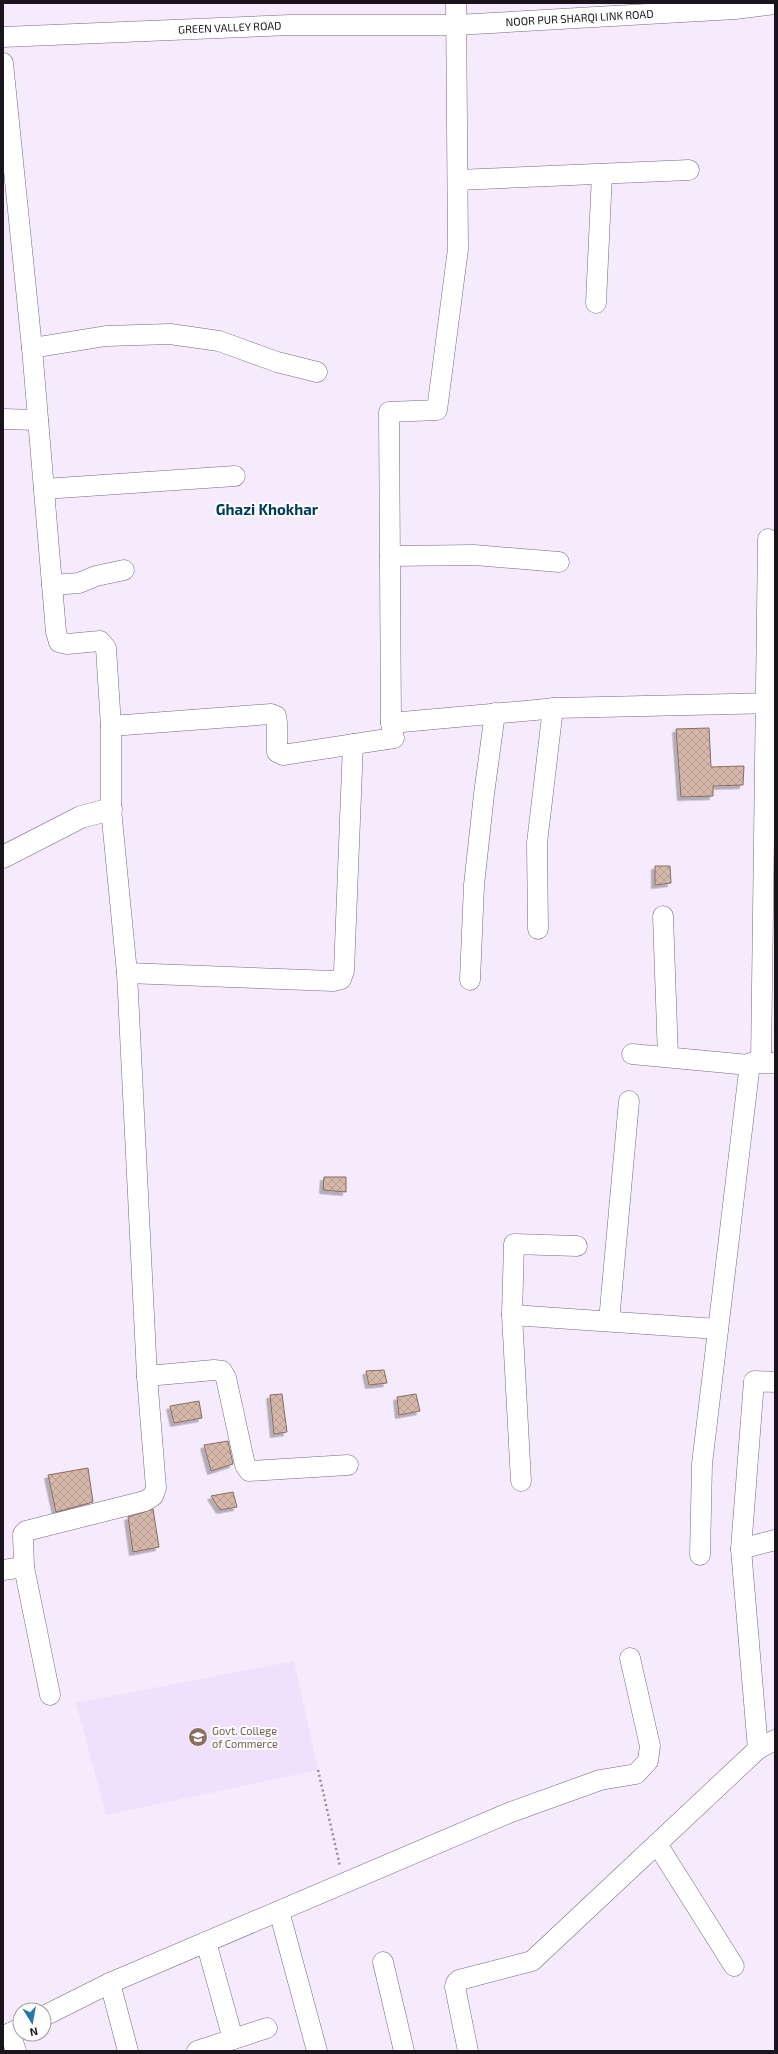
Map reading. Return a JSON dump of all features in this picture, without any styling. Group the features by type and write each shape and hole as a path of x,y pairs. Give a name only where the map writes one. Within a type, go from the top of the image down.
{"street":[{"path":"111,726 271,714 276,716 278,723 277,752 283,755 394,738 391,723 389,412 437,410 458,249 456,3"},
{"name":"NOOR PUR SHARQI LINK ROAD","path":"456,25 735,9 775,4"},
{"name":"GREEN VALLEY ROAD","path":"3,37 290,25 456,25"},
{"path":"3,63 32,348 56,632 59,642 67,644 100,641 106,648 111,726 111,809 127,973 148,1376 156,1488 154,1496 145,1501 26,1531 22,1538 24,1566 50,1695"},
{"path":"458,180 690,170"},
{"path":"596,303 602,174"},
{"path":"32,348 106,336 170,334 220,341 277,362 317,372"},
{"path":"3,419 38,420"},
{"path":"44,489 235,476"},
{"path":"700,1556 702,1464 718,1329 762,1064 770,704 768,539"},
{"path":"390,556 474,555 559,562"},
{"path":"52,585 79,583 96,576 124,570"},
{"path":"391,723 553,708 770,704"},
{"path":"538,929 537,843 553,708"},
{"path":"470,980 474,885 495,713"},
{"path":"127,973 333,981 341,978 344,971 353,744"},
{"path":"3,857 81,816 111,809"},
{"path":"663,916 668,1057"},
{"path":"632,1054 762,1064"},
{"path":"609,1321 629,1101"},
{"path":"521,1481 512,1315 514,1244 577,1246"},
{"path":"512,1315 718,1329"},
{"path":"148,1376 214,1370 222,1371 226,1378 245,1465 249,1471 348,1465"},
{"path":"468,2051 455,1987 456,1983 459,1980 532,1961 766,1745 741,1549 754,1381 775,1382"},
{"path":"741,1549 775,1540"},
{"path":"3,1570 24,1566"},
{"path":"52,2012 110,1983 511,1812 600,1780 636,1774 648,1760 650,1746 630,1658"},
{"path":"657,1844 734,1966"},
{"path":"279,1911 317,2051"},
{"path":"206,1942 233,2039"},
{"path":"383,1962 404,2051"},
{"path":"110,1983 128,2051"},
{"path":"197,2051 267,2028"}],"path":[{"path":"318,1770 344,1884"}],"shaded area":[{"name":"Govt. College of Commerce","path":"294,1661 318,1770 106,1815 76,1703"}],"building":[{"path":"709,728 711,767 744,766 743,785 713,786 713,796 681,797 676,729"},
{"path":"655,866 670,866 671,883 655,885"},
{"path":"324,1177 346,1177 346,1192 323,1190"},
{"path":"384,1370 387,1383 369,1385 366,1371"},
{"path":"282,1394 287,1432 274,1434 270,1395"},
{"path":"416,1394 420,1411 399,1415 397,1397"},
{"path":"199,1401 202,1418 174,1423 170,1406"},
{"path":"228,1441 233,1464 211,1471 204,1445"},
{"path":"88,1468 93,1502 56,1512 48,1475"},
{"path":"233,1492 237,1507 220,1510 211,1496"},
{"path":"153,1509 159,1547 133,1552 128,1517"}],"place":[{"name":"Govt. College of Commerce","path":"198,1737"}],"district":[{"name":"Ghazi Khokhar","path":"267,510"}]}
